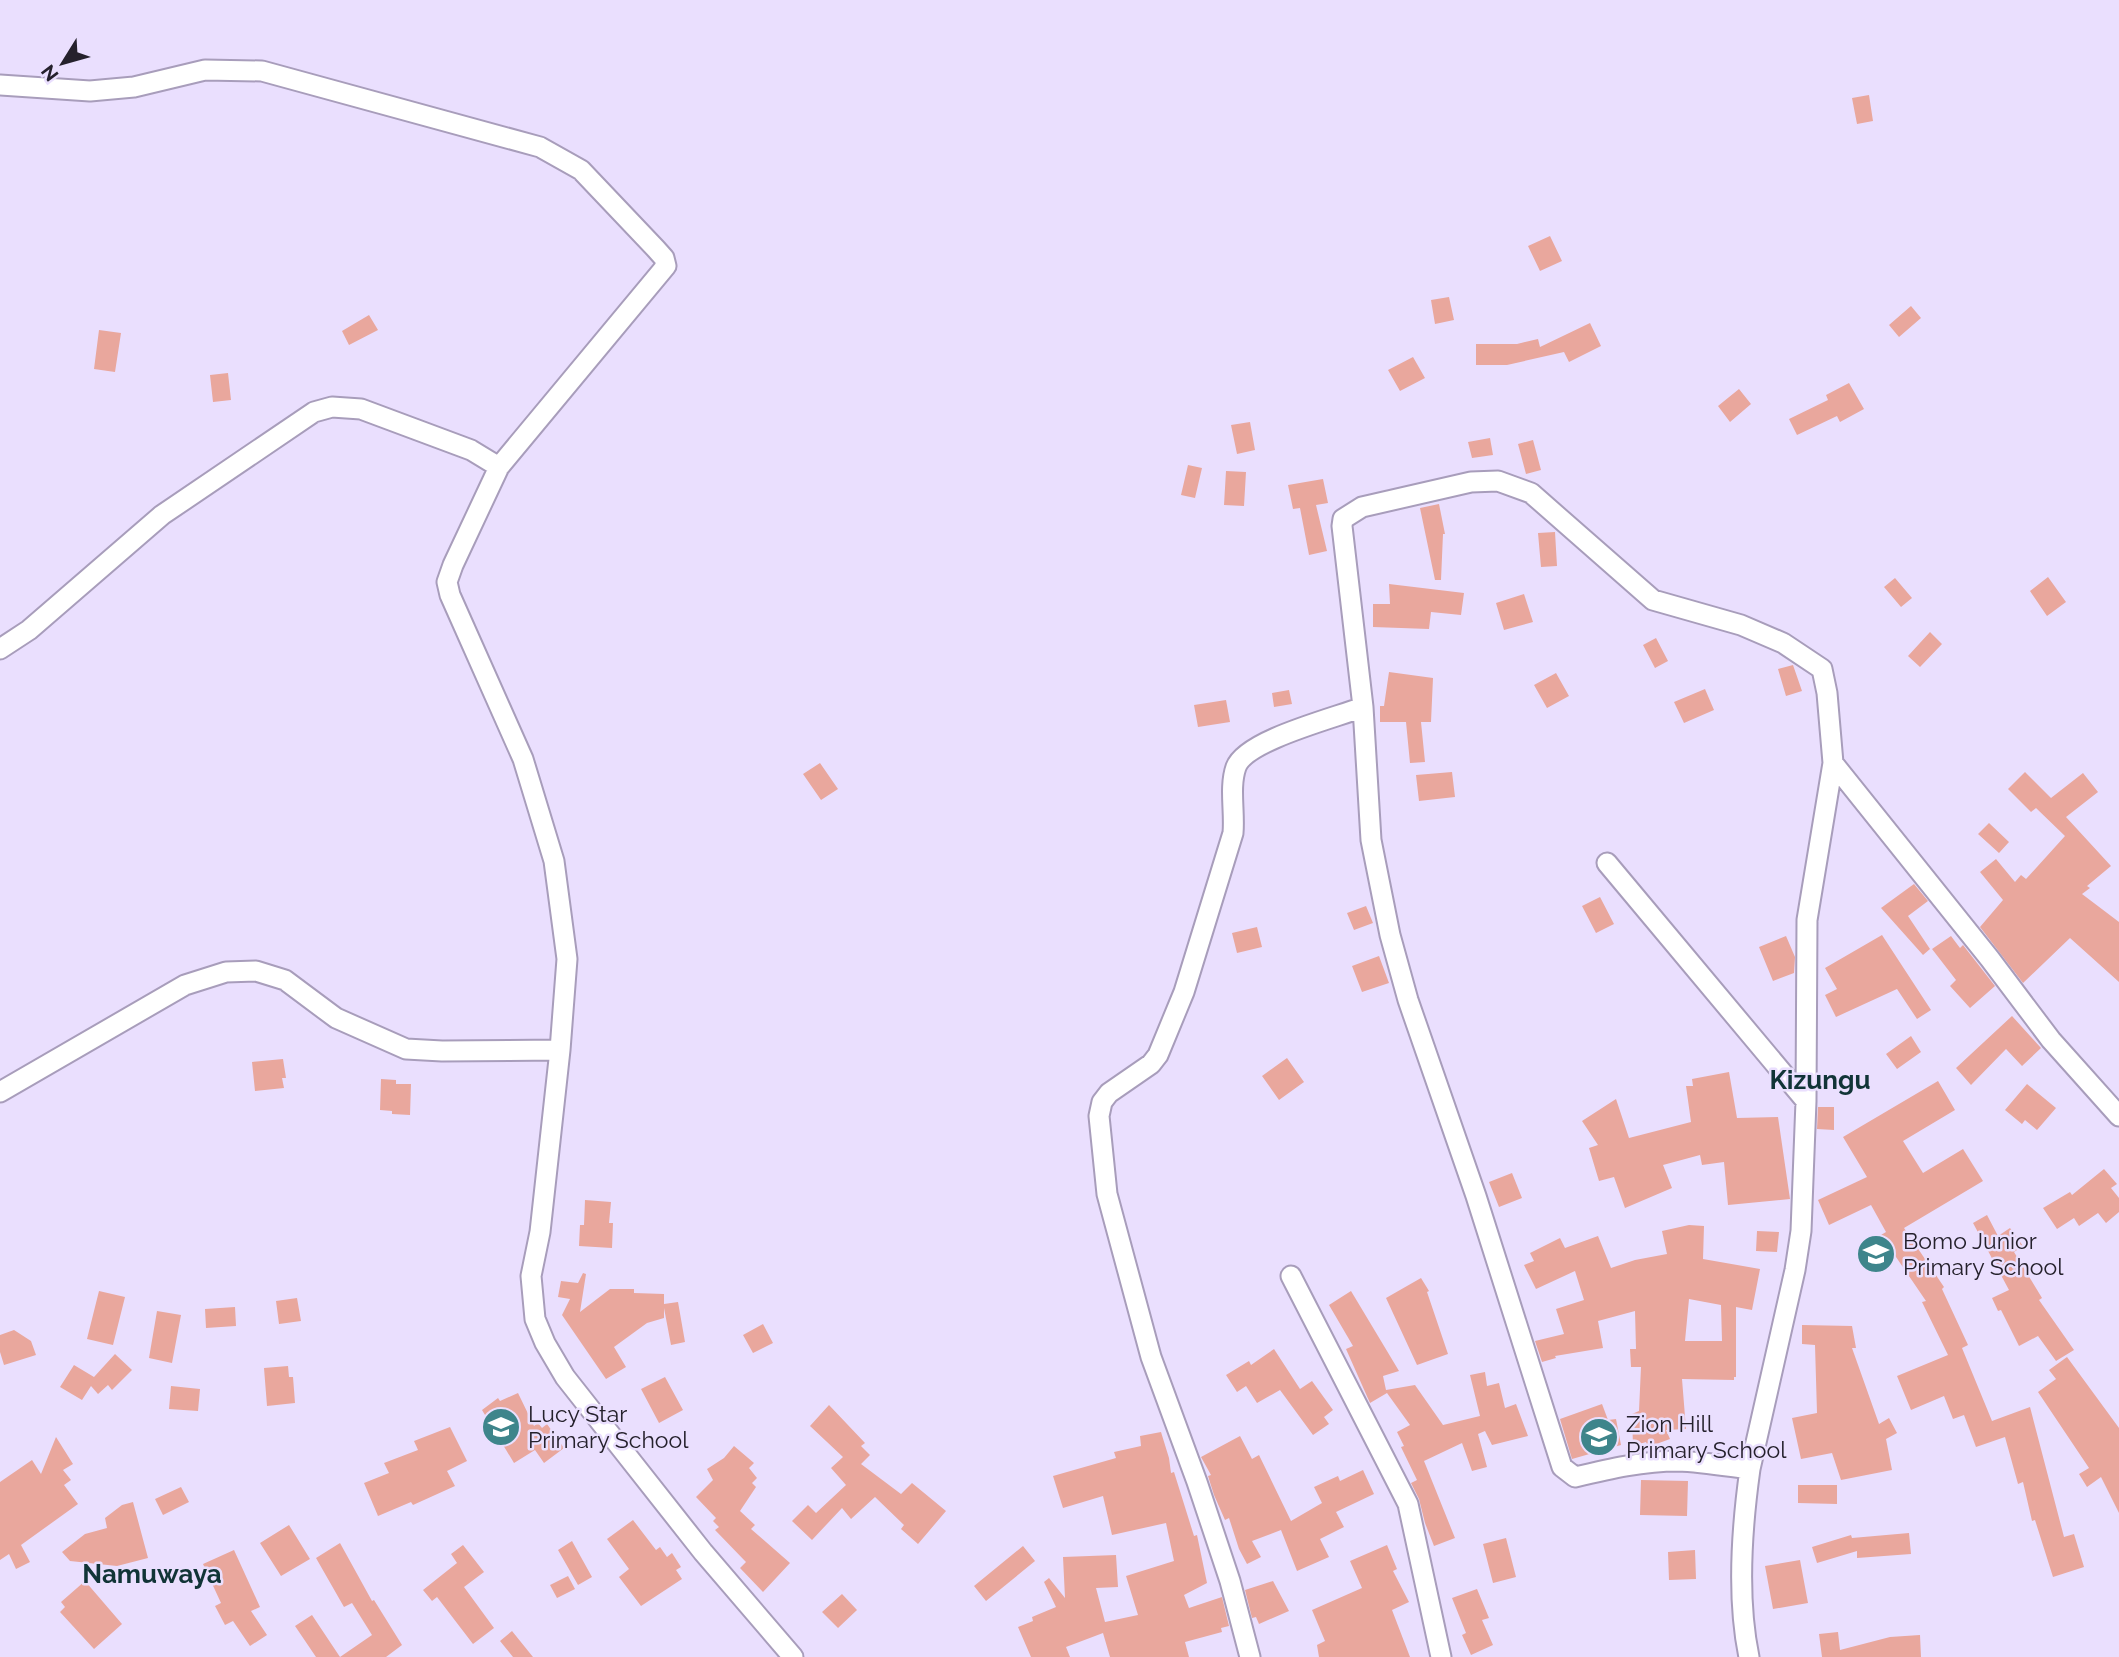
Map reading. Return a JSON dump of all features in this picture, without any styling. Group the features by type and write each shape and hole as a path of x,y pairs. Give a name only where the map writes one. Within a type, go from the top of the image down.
{"street":[{"path":"0,85 90,91 134,87 205,70 262,71 540,147 581,170 664,258 666,266 499,467 447,582 450,596 523,759 554,861 567,959 540,1232 531,1276 535,1319 545,1343 565,1377 703,1552 793,1657"},
{"path":"0,649 29,630 162,515 314,412 332,407 361,409 471,450 499,467"},
{"path":"1749,1657 1743,1594 1742,1525 1750,1469 1795,1270 1801,1231 1806,1101 1807,920 1833,763 1822,668 1783,643 1741,625 1653,600 1531,493 1498,481 1450,486 1362,507 1343,519 1342,526 1363,707 1371,840 1390,935 1408,1000 1476,1196 1562,1468 1575,1477 1621,1467 1680,1461 1750,1469"},
{"path":"1250,1657 1230,1581 1151,1357 1107,1194 1100,1140 1100,1107 1109,1093 1156,1060 1184,992 1233,833 1236,765 1255,748 1275,737 1363,707"},
{"path":"1833,763 1990,959 2051,1040 2119,1116"},
{"path":"1607,863 1806,1101"},
{"path":"0,1092 185,985 226,972 256,971 285,981 336,1018 406,1049 560,1050"},
{"path":"1291,1276 1408,1504 1441,1657"}],"building":[{"path":"1869,95 1873,121 1857,124 1852,98"},
{"path":"1550,236 1562,261 1540,271 1528,246"},
{"path":"1449,297 1454,320 1435,324 1431,300"},
{"path":"1911,306 1921,318 1899,337 1889,325"},
{"path":"369,315 378,330 349,345 342,331"},
{"path":"1590,323 1601,346 1569,362 1564,352 1507,365 1476,365 1476,344 1517,344 1538,339 1540,347"},
{"path":"99,330 121,333 115,372 94,369"},
{"path":"1413,357 1425,378 1400,391 1388,370"},
{"path":"228,373 231,400 213,402 210,375"},
{"path":"1849,383 1864,409 1840,422 1837,416 1797,435 1789,419 1828,400 1826,395"},
{"path":"1739,389 1751,404 1730,422 1718,406"},
{"path":"1250,422 1255,450 1237,454 1231,425"},
{"path":"1490,438 1493,455 1472,458 1468,442"},
{"path":"1533,440 1541,470 1526,474 1518,444"},
{"path":"1188,465 1202,468 1195,498 1181,495"},
{"path":"1226,471 1246,472 1244,506 1224,505"},
{"path":"1323,479 1328,503 1316,505 1327,551 1309,555 1300,508 1293,509 1288,485"},
{"path":"1439,504 1445,534 1441,580 1435,580 1420,508"},
{"path":"1555,532 1557,566 1541,567 1538,533"},
{"path":"2048,577 2066,602 2047,616 2030,591"},
{"path":"1895,578 1912,598 1901,607 1884,587"},
{"path":"1389,584 1464,593 1461,615 1431,612 1429,629 1373,627 1373,604 1390,604"},
{"path":"1524,594 1533,622 1504,630 1496,603"},
{"path":"1930,632 1942,644 1920,667 1908,656"},
{"path":"1656,638 1668,661 1655,668 1643,645"},
{"path":"1793,665 1802,691 1786,696 1778,669"},
{"path":"1389,672 1433,678 1431,722 1421,722 1425,762 1410,763 1406,722 1380,722 1380,706 1384,706"},
{"path":"1556,673 1569,696 1547,708 1534,685"},
{"path":"1705,689 1714,710 1684,723 1674,702"},
{"path":"1289,690 1292,704 1274,707 1272,693"},
{"path":"1226,700 1230,722 1198,727 1194,705"},
{"path":"820,763 838,789 821,800 803,774"},
{"path":"1452,772 1455,797 1419,801 1416,775"},
{"path":"2025,772 2051,798 2083,773 2098,792 2066,817 2111,866 2087,886 2090,888 2082,894 2119,922 2119,982 2070,938 2023,983 1980,927 2003,900 1980,872 1996,859 2015,882 2021,875 2026,879 2065,836 2036,808 2031,812 2008,789"},
{"path":"1989,823 2009,842 1999,853 1978,834"},
{"path":"1914,884 1928,901 1908,916 1930,949 1923,955 1881,908"},
{"path":"1600,897 1614,924 1596,933 1582,906"},
{"path":"1366,906 1373,923 1354,930 1347,913"},
{"path":"1257,927 1262,947 1237,953 1232,933"},
{"path":"1882,935 1931,1010 1917,1019 1897,989 1836,1017 1825,995 1837,989 1825,968"},
{"path":"1786,936 1795,957 1794,973 1773,981 1759,947"},
{"path":"1951,936 1960,948 1963,945 1995,986 1970,1008 1950,986 1956,980 1932,949"},
{"path":"1379,956 1389,983 1362,992 1352,966"},
{"path":"2012,1016 2041,1048 2022,1066 2006,1049 1971,1085 1956,1068"},
{"path":"1911,1036 1921,1052 1897,1069 1886,1054"},
{"path":"1287,1058 1304,1082 1279,1100 1262,1076"},
{"path":"283,1059 286,1078 282,1078 284,1088 255,1091 252,1062"},
{"path":"1729,1072 1737,1118 1778,1117 1790,1199 1728,1205 1724,1162 1702,1165 1700,1155 1663,1165 1672,1188 1625,1208 1614,1177 1599,1181 1589,1148 1598,1145 1582,1121 1616,1099 1629,1138 1691,1122 1686,1086 1693,1086 1692,1079"},
{"path":"381,1079 396,1080 396,1084 411,1084 410,1115 380,1110"},
{"path":"1938,1081 1955,1110 1903,1141 1923,1173 1963,1149 1983,1181 1904,1228 1944,1287 1942,1289 1968,1345 1962,1348 1992,1421 2030,1407 2064,1537 2074,1534 2084,1567 2053,1577 2035,1520 2032,1521 2023,1482 2018,1484 2005,1437 1976,1447 1964,1415 1953,1419 1944,1396 1911,1410 1897,1376 1948,1355 1922,1302 1926,1301 1881,1235 1886,1232 1871,1205 1829,1225 1818,1200 1867,1177 1843,1137"},
{"path":"2027,1084 2056,1108 2037,1130 2025,1120 2022,1124 2005,1110"},
{"path":"1818,1107 1834,1107 1834,1130 1817,1129"},
{"path":"2104,1169 2117,1184 2111,1188 2119,1198 2119,1212 2106,1223 2098,1213 2079,1226 2074,1218 2057,1229 2043,1208 2070,1192 2072,1195"},
{"path":"1512,1173 1522,1198 1499,1207 1489,1182"},
{"path":"585,1200 611,1202 609,1223 613,1223 612,1248 579,1246 580,1225 584,1225"},
{"path":"1987,1215 1998,1236 2010,1228 2023,1246 2014,1252 2042,1298 2039,1300 2074,1350 2056,1361 2038,1336 2019,1346 2001,1310 1998,1311 1992,1298 2009,1290 1973,1223"},
{"path":"1689,1225 1704,1226 1703,1259 1760,1269 1752,1310 1736,1307 1734,1380 1682,1379 1686,1429 1666,1430 1670,1439 1648,1447 1646,1442 1633,1446 1632,1414 1639,1411 1641,1367 1631,1367 1630,1349 1636,1349 1635,1311 1598,1321 1603,1348 1555,1356 1556,1358 1542,1362 1535,1341 1564,1334 1556,1309 1584,1300 1575,1271 1536,1289 1524,1265 1534,1261 1530,1253 1560,1238 1565,1248 1598,1236 1611,1268 1667,1254 1662,1231","holes":["1689,1299 1721,1305 1722,1341 1685,1341"]},
{"path":"1757,1231 1779,1232 1777,1252 1756,1251"},
{"path":"583,1273 586,1274 580,1312 610,1289 634,1289 634,1293 664,1294 664,1304 678,1302 685,1342 671,1345 664,1308 664,1318 647,1323 614,1347 626,1367 606,1379 562,1315 570,1299 558,1297 561,1281 578,1283"},
{"path":"1421,1278 1429,1291 1427,1292 1448,1354 1417,1365 1386,1298"},
{"path":"99,1291 125,1297 113,1345 87,1339"},
{"path":"1351,1291 1399,1371 1383,1376 1386,1390 1415,1385 1443,1425 1480,1416 1470,1375 1485,1372 1487,1386 1499,1383 1505,1408 1516,1404 1528,1436 1492,1445 1485,1431 1478,1434 1487,1467 1472,1471 1462,1443 1424,1461 1455,1538 1434,1546 1411,1483 1417,1480 1397,1432 1410,1425 1387,1393 1370,1403 1346,1349 1353,1346 1329,1305"},
{"path":"297,1298 301,1321 279,1324 276,1301"},
{"path":"235,1307 236,1326 206,1328 205,1309"},
{"path":"157,1311 181,1315 172,1363 149,1358"},
{"path":"763,1324 773,1343 753,1353 743,1335"},
{"path":"1802,1325 1852,1326 1856,1348 1852,1348 1879,1424 1889,1418 1897,1433 1886,1439 1892,1470 1841,1480 1832,1453 1801,1459 1792,1418 1817,1413 1815,1345 1802,1344"},
{"path":"14,1330 31,1341 36,1355 4,1365 0,1352 0,1335"},
{"path":"1274,1349 1300,1389 1312,1381 1333,1410 1324,1417 1329,1424 1313,1435 1280,1390 1257,1403 1246,1386 1237,1392 1226,1375 1249,1361 1251,1365"},
{"path":"115,1354 132,1370 112,1390 108,1385 98,1394 91,1386 82,1400 60,1387 74,1365 94,1377"},
{"path":"2067,1357 2119,1428 2119,1513 2101,1477 2087,1487 2079,1474 2089,1468 2038,1392 2056,1379 2049,1370"},
{"path":"288,1366 289,1377 293,1377 295,1403 267,1406 264,1368"},
{"path":"665,1377 683,1410 659,1423 641,1389"},
{"path":"171,1386 200,1389 198,1411 169,1409"},
{"path":"518,1393 534,1426 538,1423 542,1428 547,1424 564,1448 544,1463 535,1450 514,1463 482,1410 498,1398 500,1401"},
{"path":"1602,1404 1608,1420 1616,1419 1621,1445 1572,1459 1560,1419"},
{"path":"829,1405 865,1443 861,1446 870,1455 861,1464 901,1494 912,1483 946,1511 918,1544 901,1529 904,1525 875,1497 851,1519 842,1508 812,1540 792,1521 808,1505 816,1513 846,1485 831,1468 843,1457 810,1426"},
{"path":"450,1427 467,1461 447,1471 455,1486 413,1505 411,1502 378,1516 364,1483 389,1473 384,1463 418,1450 414,1441"},
{"path":"1161,1432 1171,1473 1174,1472 1194,1536 1197,1535 1207,1583 1184,1595 1189,1608 1222,1597 1229,1626 1221,1628 1222,1632 1185,1642 1189,1657 1110,1657 1103,1633 1066,1647 1070,1657 1031,1657 1018,1627 1033,1621 1032,1617 1056,1607 1044,1582 1049,1578 1065,1598 1063,1557 1116,1555 1118,1587 1096,1588 1105,1622 1138,1615 1126,1576 1174,1561 1166,1523 1112,1535 1103,1496 1063,1508 1053,1476 1116,1458 1114,1452 1141,1446 1140,1436"},
{"path":"1240,1436 1252,1459 1259,1455 1291,1521 1322,1503 1314,1487 1338,1476 1340,1481 1363,1470 1374,1494 1336,1512 1344,1527 1320,1539 1329,1557 1297,1571 1281,1530 1252,1541 1261,1557 1247,1564 1229,1518 1225,1520 1214,1495 1208,1476 1211,1475 1201,1457"},
{"path":"56,1437 73,1464 63,1470 71,1480 64,1485 78,1504 21,1545 30,1562 16,1569 9,1554 0,1560 0,1482 32,1460 41,1474"},
{"path":"734,1446 754,1463 749,1468 757,1478 752,1483 756,1487 740,1511 755,1525 751,1529 790,1563 763,1592 740,1568 746,1562 715,1530 719,1527 713,1521 716,1518 696,1497 713,1480 707,1469 724,1458"},
{"path":"1641,1480 1688,1481 1687,1516 1640,1515"},
{"path":"1798,1485 1837,1485 1837,1504 1798,1503"},
{"path":"181,1487 189,1502 163,1515 155,1499"},
{"path":"133,1502 148,1558 117,1566 70,1561 62,1552 85,1534 107,1528 105,1518 122,1505"},
{"path":"633,1520 656,1550 660,1547 667,1557 672,1553 681,1567 676,1570 682,1579 641,1606 619,1577 629,1569 607,1539"},
{"path":"289,1525 310,1559 281,1576 260,1543"},
{"path":"1909,1533 1911,1554 1857,1558 1857,1551 1817,1563 1812,1547 1851,1535 1852,1538"},
{"path":"1506,1538 1516,1577 1493,1583 1483,1544"},
{"path":"572,1541 592,1577 578,1585 558,1550"},
{"path":"340,1543 372,1601 374,1600 402,1645 386,1657 340,1657 372,1635 352,1603 344,1607 316,1558"},
{"path":"463,1545 484,1572 464,1587 494,1628 473,1644 437,1597 432,1601 423,1590 457,1563 451,1554"},
{"path":"1387,1545 1397,1569 1393,1571 1409,1602 1392,1610 1410,1657 1319,1657 1317,1645 1325,1641 1312,1610 1362,1588 1350,1561"},
{"path":"1023,1546 1035,1561 986,1601 974,1586"},
{"path":"234,1550 260,1607 251,1611 267,1635 250,1646 233,1621 225,1625 215,1606 221,1603 203,1564"},
{"path":"1695,1550 1696,1579 1669,1580 1668,1552"},
{"path":"1800,1560 1808,1603 1773,1609 1765,1566"},
{"path":"568,1576 575,1589 557,1598 550,1585"},
{"path":"85,1581 122,1624 94,1649 60,1612 65,1607 61,1602"},
{"path":"1273,1581 1289,1611 1259,1624 1256,1617 1252,1618 1245,1590"},
{"path":"1477,1589 1489,1618 1482,1620 1493,1645 1471,1655 1462,1635 1466,1633 1452,1598"},
{"path":"842,1594 857,1610 838,1628 822,1612"},
{"path":"312,1615 340,1657 316,1657 295,1626"},
{"path":"512,1631 533,1657 513,1657 500,1641"},
{"path":"1838,1632 1840,1650 1890,1637 1920,1635 1921,1657 1822,1657 1819,1634"}],"place":[{"name":"Bomo Junior Primary School","path":"1876,1254"},
{"name":"Lucy Star Primary School","path":"501,1427"},
{"name":"Zion Hill Primary School","path":"1599,1437"}],"district":[{"name":"Kizungu","path":"1820,1080"},
{"name":"Namuwaya","path":"152,1574"}]}
